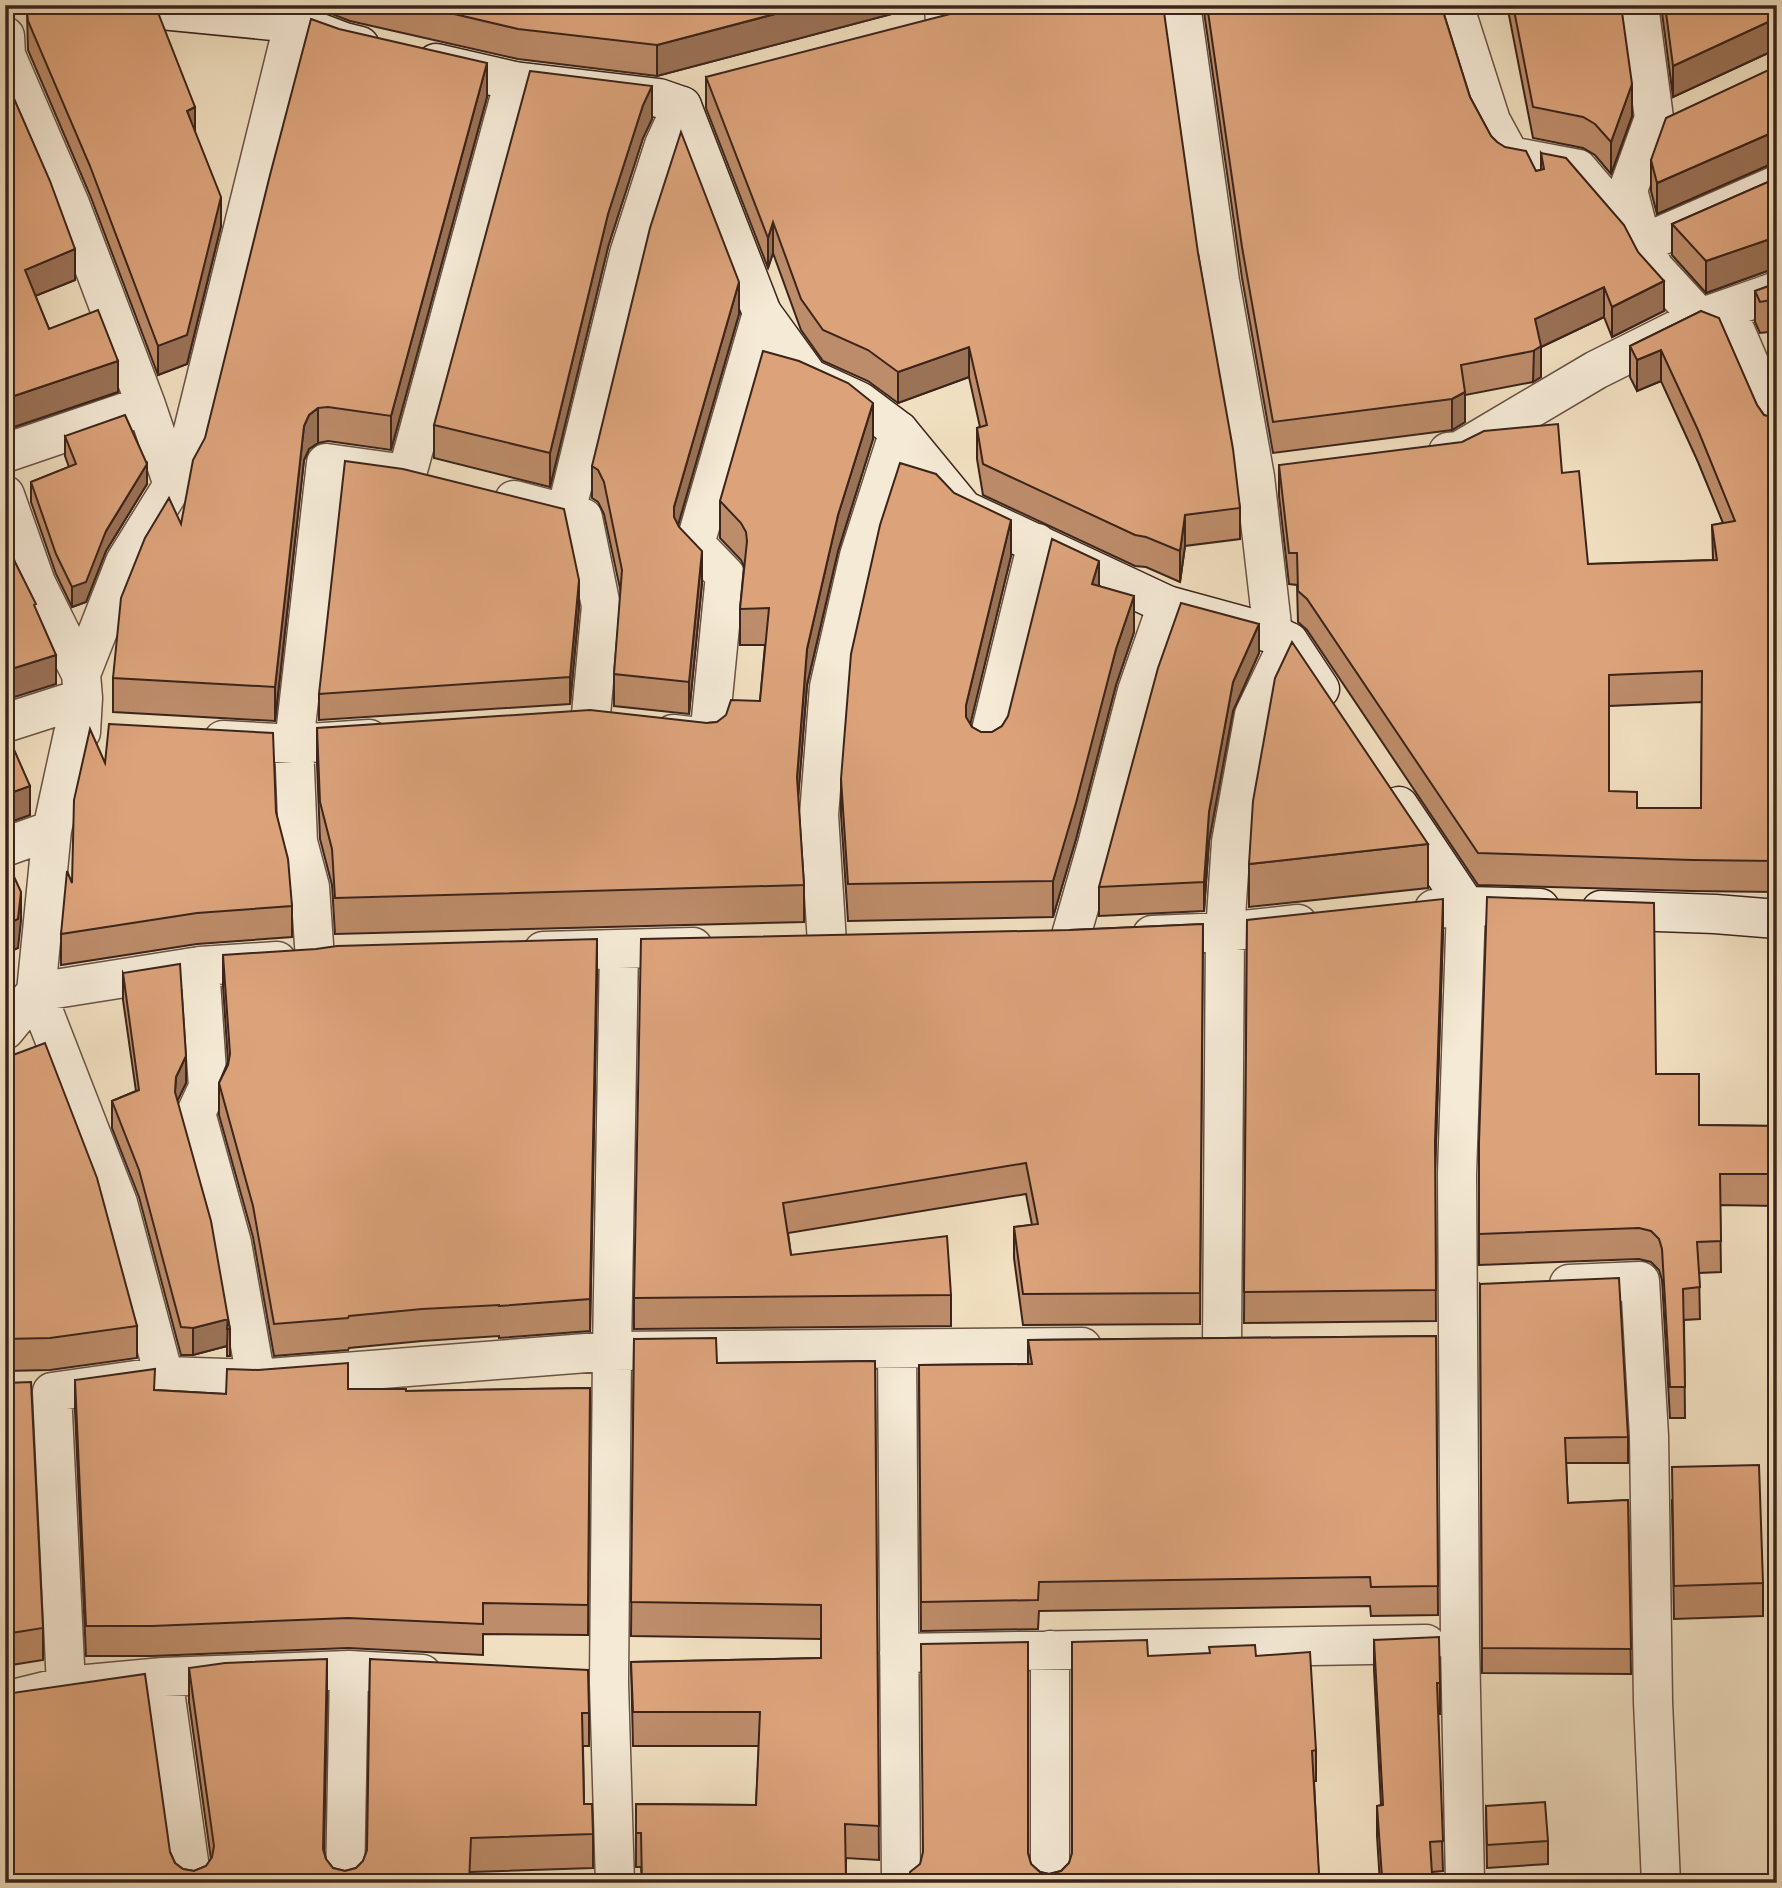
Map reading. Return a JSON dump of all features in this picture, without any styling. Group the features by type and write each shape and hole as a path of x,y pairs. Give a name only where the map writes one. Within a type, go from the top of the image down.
{"street":[{"path":"110,5 296,14 344,42 514,81 684,96"},
{"path":"936,19 1050,5"},
{"path":"1181,5 1220,281 1281,638 1343,722"},
{"path":"1454,5 1491,121 1510,156 1578,169 1642,244"},
{"path":"1639,5 1654,118 1628,190 1642,244 1654,268 1700,318 1736,332 1777,428"},
{"path":"164,1376 118,1203 36,992 52,830 73,734 125,562 184,467 296,14"},
{"path":"5,36 6,55 70,204 146,405 173,485"},
{"path":"5,1030 36,992 200,966 332,957 298,842 293,744 326,463 421,477 514,81"},
{"path":"684,96 762,313 809,378 859,401 899,431 964,510 1167,605 1281,638"},
{"path":"583,517 566,508 628,254 664,145 684,96"},
{"path":"1648,133 1683,116"},
{"path":"1642,244 1777,185"},
{"path":"1418,456 1459,451 1596,370 1700,318 1777,291"},
{"path":"550,728 590,725 709,738 726,575 695,544 762,313"},
{"path":"5,453 146,405"},
{"path":"867,943 813,944 819,815 829,687 859,556 899,431"},
{"path":"1255,477 1295,471"},
{"path":"475,491 583,517"},
{"path":"5,495 82,701 121,734"},
{"path":"583,517 601,606 590,725"},
{"path":"987,747 1037,543"},
{"path":"1070,939 1137,691 1167,605"},
{"path":"1182,1346 1236,1345 1225,932 1231,842 1254,715 1281,638"},
{"path":"5,723 82,701"},
{"path":"187,738 293,744 401,737"},
{"path":"1381,780 1466,906 1457,1174 1458,1288 1445,1344 1460,1644 1465,1883"},
{"path":"5,847 52,830"},
{"path":"1399,913 1466,906 1715,914 1777,919"},
{"path":"1030,940 1225,932 1332,920"},
{"path":"511,952 730,946"},
{"path":"615,1883 595,1683 612,1352 619,949"},
{"path":"200,966 208,1087 196,1113 232,1243 256,1379"},
{"path":"1536,1285 1640,1281 1648,1436 1653,1702 1661,1883"},
{"path":"1458,1288 1497,1287"},
{"path":"66,1686 34,1392 164,1376 256,1379 612,1352 1114,1347"},
{"path":"897,1349 901,1883"},
{"path":"899,1653 1460,1644"},
{"path":"1049,1883 1050,1650"},
{"path":"5,1701 66,1686 163,1677 349,1670 458,1676"},
{"path":"345,1883 349,1670"},
{"path":"163,1677 192,1883"}],"building":[{"path":"42,5 155,5 195,107 187,111 221,197 187,335 158,346 90,166 28,21 27,12"},
{"path":"416,5 809,5 657,45 518,29"},
{"path":"998,5 1163,5 1198,253 1233,449 1240,508 1185,515 1180,551 1135,535 983,464 977,428 987,425 969,347 898,372 868,350 823,330 801,299 773,222 768,238 706,77 950,14"},
{"path":"1207,5 1441,5 1470,97 1491,136 1505,147 1526,151 1536,171 1544,169 1541,153 1566,158 1624,225 1638,252 1664,281 1612,307 1604,287 1535,319 1541,346 1533,351 1461,365 1465,392 1452,399 1273,422 1242,247"},
{"path":"1513,5 1621,5 1632,84 1611,142 1595,124 1583,117 1533,107"},
{"path":"1665,5 1777,5 1777,20 1673,66"},
{"path":"311,19 339,29 487,63 391,416 318,408 309,415 304,426 275,687 113,678 121,598 145,538 169,498 181,524 193,460 205,438"},
{"path":"1777,66 1777,132 1657,183 1651,160 1666,118"},
{"path":"530,71 652,86 643,105 608,214 550,453 434,425"},
{"path":"5,78 50,181 75,249 25,270 49,329 98,310 118,361 11,397 5,385"},
{"path":"681,132 739,282 674,507 674,517 679,527 702,551 689,682 614,674 622,570 604,482 598,470 592,466 650,228"},
{"path":"1777,178 1777,239 1706,261 1672,224"},
{"path":"1777,283 1777,299 1760,302 1755,291"},
{"path":"1701,311 1719,318 1757,405 1764,415 1776,418 1777,421 1777,861 1478,853 1307,599 1298,591 1297,553 1289,553 1279,465 1462,442 1484,431 1558,424 1562,473 1579,471 1588,564 1717,560 1712,525 1735,521 1698,430 1661,350 1637,360 1630,346","holes":["1702,671 1701,808 1637,808 1637,792 1609,791 1609,675"]},
{"path":"763,351 799,361 848,383 873,403 838,515 807,649 797,777 804,885 335,898 332,849 320,802 317,728 590,710 707,723 717,722 726,715 731,700 760,701 769,608 740,609 746,532 720,501"},
{"path":"125,415 147,464 106,531 86,582 72,587 56,554 31,482 76,464 65,436"},
{"path":"345,461 403,469 564,509 579,580 570,677 319,694"},
{"path":"900,463 936,474 954,493 1011,520 966,705 966,717 972,727 981,732 992,732 1002,726 1008,716 1052,539 1099,561 1092,584 1134,596 1116,649 1053,881 848,884 841,779 851,654 880,525"},
{"path":"5,533 56,655 5,671"},
{"path":"1181,603 1259,624 1233,682 1209,812 1204,882 1099,887 1158,668"},
{"path":"1292,642 1428,844 1249,864 1253,801 1275,678"},
{"path":"109,724 273,733 276,812 288,859 292,906 197,913 61,934 67,871 72,883 74,800 90,729 105,763"},
{"path":"5,729 30,786 5,795"},
{"path":"5,857 21,892 18,919 5,925"},
{"path":"1487,897 1654,903 1656,1074 1699,1074 1699,1125 1777,1126 1777,1174 1720,1174 1721,1241 1697,1242 1700,1287 1683,1289 1685,1387 1670,1387 1662,1249 1659,1239 1651,1231 1639,1228 1479,1234 1479,1143"},
{"path":"1443,899 1435,1142 1436,1290 1244,1292 1247,920"},
{"path":"1203,924 1200,1293 1023,1294 1014,1227 1038,1224 1026,1163 783,1203 791,1255 947,1236 951,1295 634,1298 641,939 1070,930"},
{"path":"1774,930 1777,930 1777,1004"},
{"path":"597,939 590,1299 422,1309 274,1324 253,1206 219,1083 230,1054 223,955 337,946"},
{"path":"180,964 186,1056 176,1077 175,1092 211,1221 230,1329 227,1329 228,1319 193,1328 181,1327 139,1170 112,1101 139,1090 123,973"},
{"path":"45,1043 97,1178 137,1326 50,1338 5,1339 5,1058"},
{"path":"1619,1278 1628,1437 1565,1438 1568,1503 1628,1500 1631,1649 1482,1648 1480,1284"},
{"path":"1436,1336 1438,1586 1371,1587 1370,1577 1039,1582 1038,1600 921,1602 919,1365 1032,1364 1028,1340"},
{"path":"716,1338 717,1363 875,1361 879,1826 845,1824 846,1883 642,1883 641,1833 636,1833 636,1804 756,1805 760,1712 633,1712 631,1662 821,1658 821,1605 631,1602 634,1339"},
{"path":"348,1363 348,1389 406,1391 590,1388 588,1605 483,1603 483,1624 348,1618 86,1626 75,1380 155,1369 154,1390 226,1394 227,1369 258,1370"},
{"path":"31,1382 43,1628 5,1634 5,1383"},
{"path":"1759,1465 1763,1583 1674,1586 1672,1467"},
{"path":"1439,1637 1440,1683 1437,1683 1443,1841 1430,1842 1432,1874 1382,1877 1377,1806 1383,1805 1374,1640"},
{"path":"1147,1640 1148,1656 1210,1653 1209,1647 1255,1645 1256,1656 1310,1652 1319,1874 1217,1879 1217,1883 910,1883 910,1872 920,1864 923,1852 921,1644 1028,1642 1028,1853 1031,1864 1040,1872 1049,1874 1061,1871 1069,1863 1072,1853 1072,1642"},
{"path":"327,1659 323,1849 333,1868 345,1871 356,1868 363,1861 367,1850 370,1659 588,1670 589,1713 582,1713 584,1804 592,1804 593,1834 471,1838 469,1883 5,1883 5,1694 145,1674 170,1852 175,1863 183,1869 194,1871 206,1866 212,1857 214,1846 189,1668 225,1663"},
{"path":"1545,1802 1548,1841 1487,1845 1486,1806"}]}
